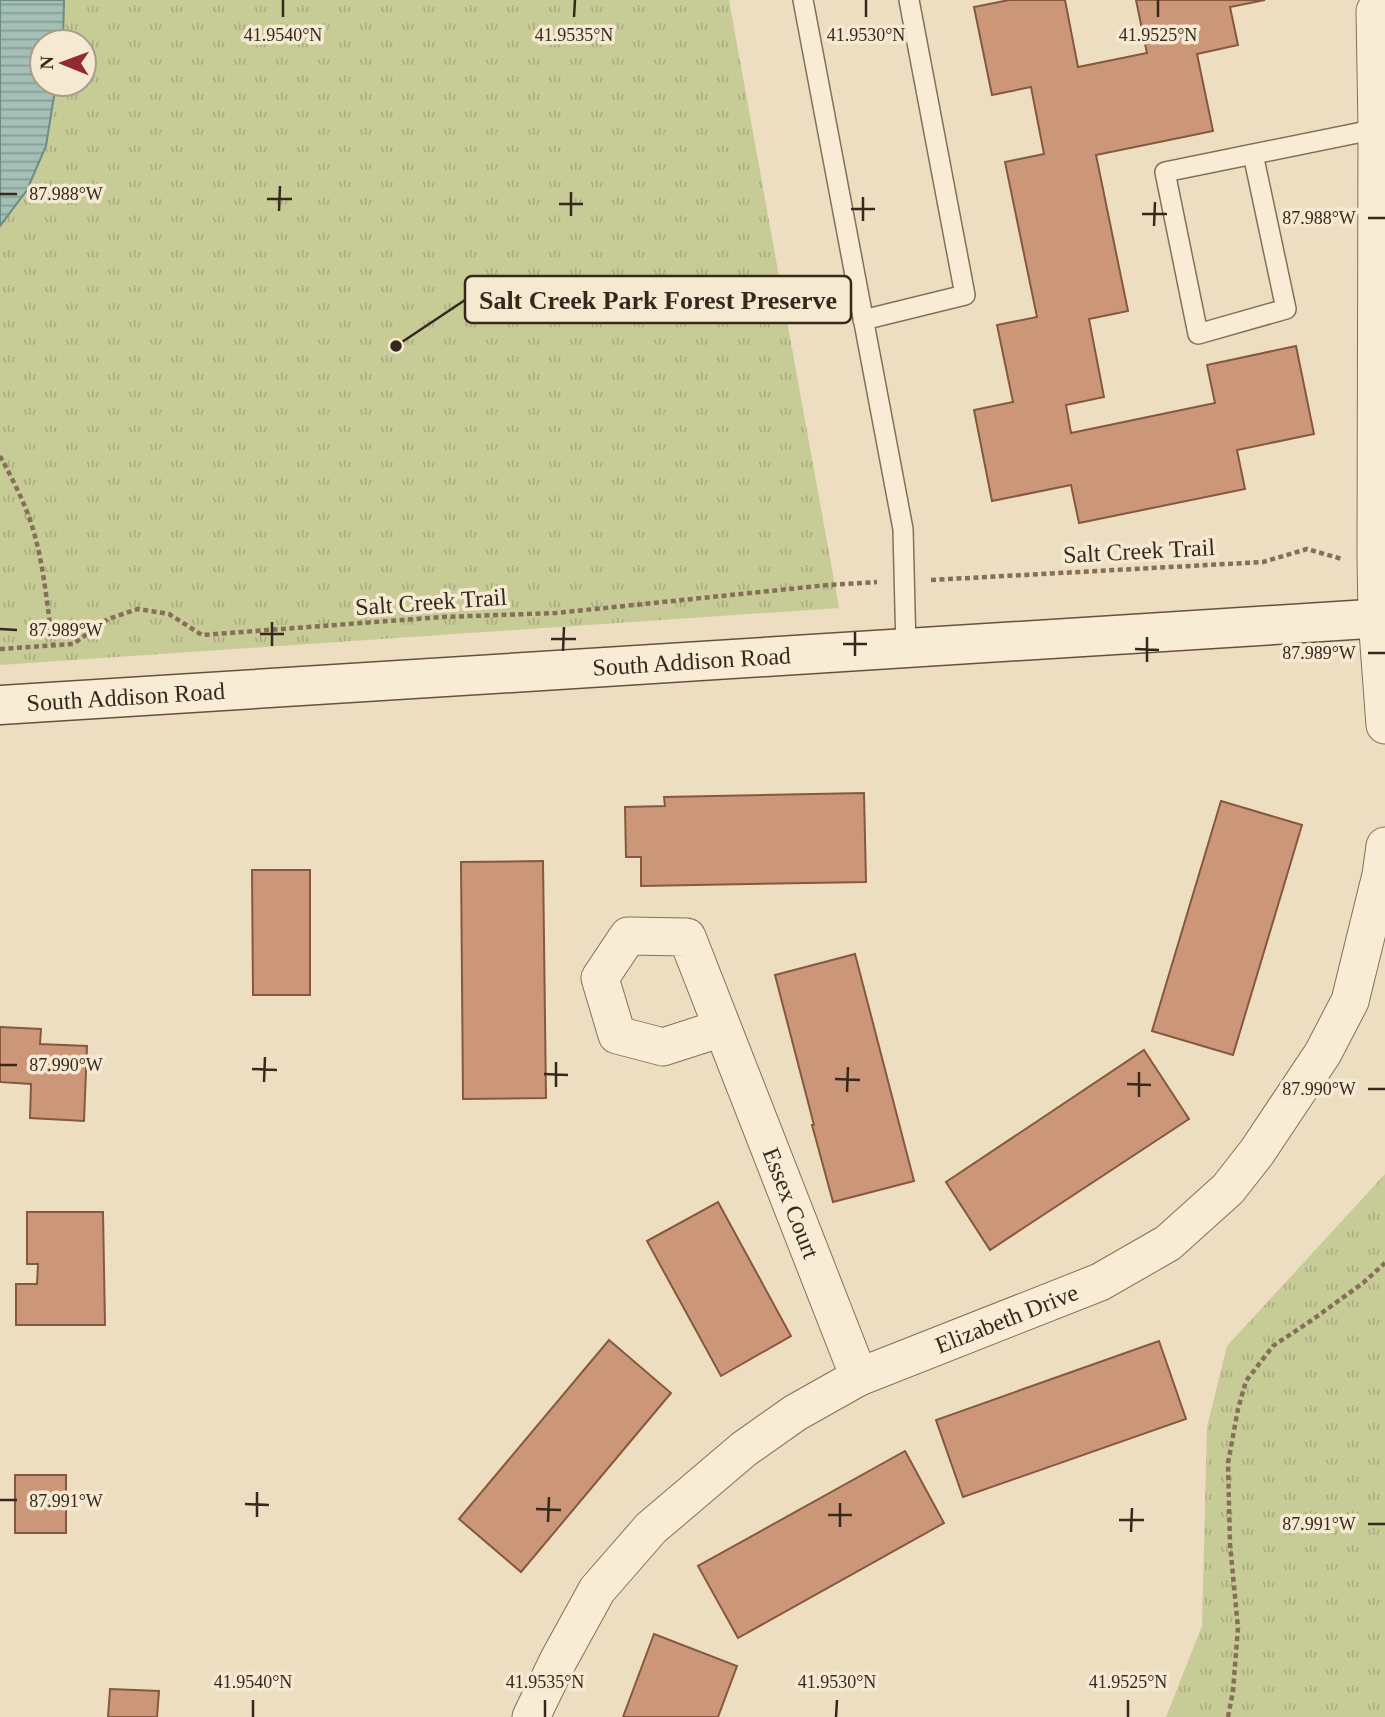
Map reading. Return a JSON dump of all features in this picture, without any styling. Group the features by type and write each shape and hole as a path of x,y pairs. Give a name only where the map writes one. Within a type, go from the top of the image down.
{"street":[{"path":"1381,0 1376,11 1381,618 1385,725"},
{"name":"South Addison Road","path":"0,705 1381,618"},
{"name":"Elizabeth Drive","path":"531,1717 597,1590 651,1528 744,1449 794,1413 859,1377 1100,1282 1168,1243 1228,1189 1257,1152 1323,1053 1350,1001 1381,875 1385,846"},
{"name":"Essex Court","path":"723,1028 859,1377"}],"lane":[{"path":"803,0 903,529 906,649"},
{"path":"863,320 965,295 909,0"},
{"path":"1253,154 1286,309 1198,334 1165,172 1253,154 1377,129"}],"path":[{"path":"0,456 17,487 32,526 41,564 52,645"},
{"name":"Salt Creek Trail","path":"934,579 1263,562 1307,549 1342,559"},
{"name":"Salt Creek Trail","path":"0,649 73,644 108,619 138,610 169,614 202,635 442,617 556,613 828,584 878,582"},
{"path":"1228,1717 1233,1692 1238,1628 1230,1544 1228,1463 1246,1381 1273,1346 1363,1283 1385,1263"}],"green space":[{"path":"0,0 729,0 839,608 0,665"},
{"path":"1385,1174 1385,1717 1166,1717 1202,1626 1207,1427 1227,1346"}],"water":[{"path":"0,0 64,0 63,28 28,28 28,98 54,98 46,146 27,190 0,226"}],"building":[{"path":"1009,0 1065,0 1078,67 1147,53 1136,0 1265,0 1230,7 1238,45 1197,54 1213,131 1096,155 1128,311 1089,319 1104,397 1066,405 1071,433 1215,403 1207,365 1296,346 1314,434 1237,450 1245,489 1079,523 1071,485 992,501 974,410 1013,402 997,325 1037,317 1005,162 1044,154 1031,87 992,95 974,7"},
{"path":"864,793 866,882 641,886 641,857 626,857 625,807 665,806 664,797"},
{"path":"1221,801 1302,825 1233,1055 1152,1031"},
{"path":"543,861 546,1098 463,1099 461,862"},
{"path":"252,870 310,870 310,995 253,995"},
{"path":"855,954 914,1181 833,1202 775,975"},
{"path":"0,1027 41,1029 40,1044 87,1046 84,1121 30,1118 31,1084 0,1082"},
{"path":"1144,1050 1189,1119 990,1250 946,1182"},
{"path":"718,1202 791,1336 721,1376 647,1241"},
{"path":"27,1212 103,1212 105,1325 16,1325 16,1284 37,1284 38,1264 27,1264"},
{"path":"609,1340 671,1393 521,1572 459,1519"},
{"path":"1159,1341 1186,1419 963,1497 936,1420"},
{"path":"905,1451 944,1523 738,1638 698,1566"},
{"path":"15,1475 66,1475 66,1533 15,1533"},
{"path":"654,1634 737,1666 718,1717 623,1717"},
{"path":"110,1689 159,1691 157,1717 108,1717"}],"place":[{"name":"Salt Creek Park Forest Preserve","path":"396,346"}]}
